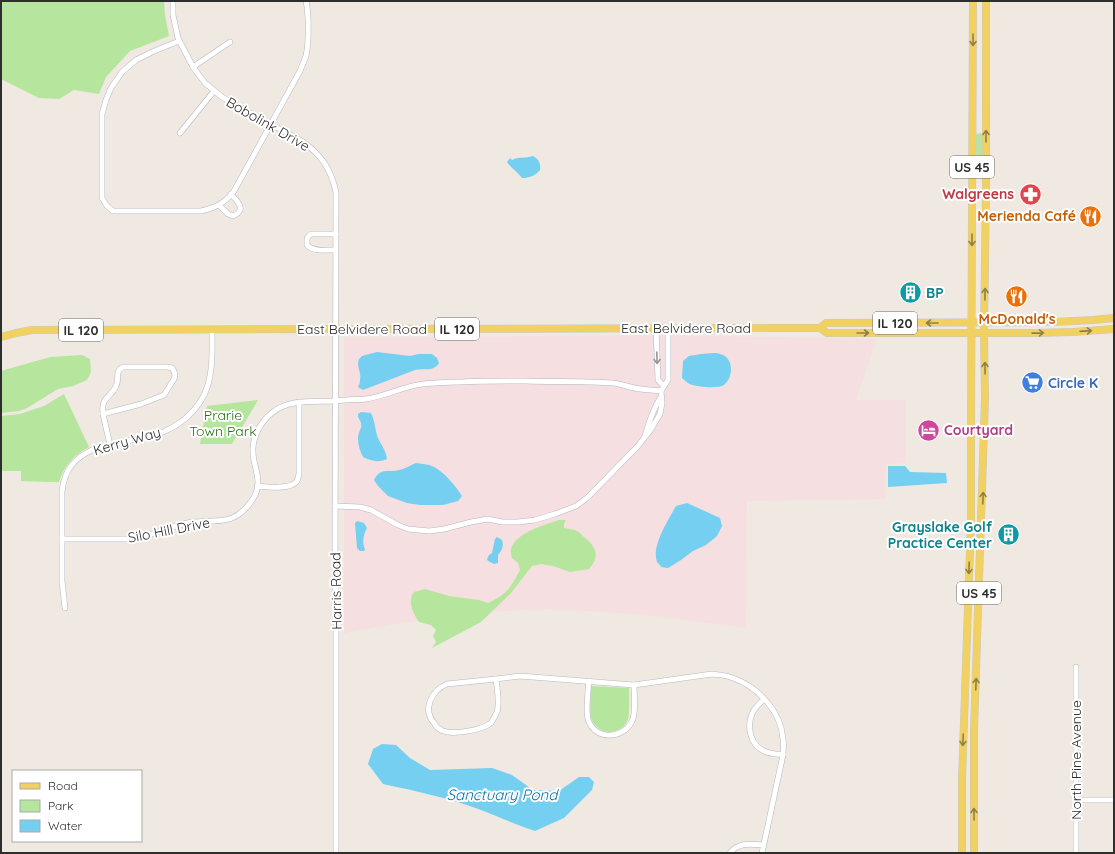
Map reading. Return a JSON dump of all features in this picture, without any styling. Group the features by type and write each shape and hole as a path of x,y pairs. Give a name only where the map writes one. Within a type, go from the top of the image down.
{"main road":[{"name":"US 45","path":"962,853 962,780 971,520 973,1"},
{"name":"US 45","path":"974,853 974,731 985,398 986,1"},
{"name":"IL 120","path":"971,323 1066,322 1114,318"},
{"name":"East Belvidere Road","path":"820,328 826,323 971,323"},
{"name":"East Belvidere Road","path":"1,337 32,330 820,328 827,333 1057,333 1114,329"}],"street":[{"name":"Bobolink Drive","path":"173,1 173,15 179,41 193,67 205,83 214,91 234,104 303,142 318,154 331,174 336,192 336,329"},
{"path":"179,41 136,60 122,72 111,88 106,100 102,114 102,198 107,206 113,210 201,211 214,208 228,199 300,71 305,58 307,44 308,8 306,1"},
{"path":"193,67 230,42"},
{"path":"180,133 214,91"},
{"path":"220,205 228,214 233,216 238,214 240,210 239,204 231,194"},
{"path":"336,234 311,234 306,240 309,248 336,250"},
{"path":"656,328 658,380 663,389"},
{"path":"335,506 371,510 408,529 429,531 488,519 502,522 535,520 563,511 578,504 587,498 637,447 645,436 657,402 661,398 663,389 668,380 668,328"},
{"name":"Kerry Way","path":"65,608 62,581 62,492 63,483 70,468 76,460 94,449 162,432 180,423 191,414 199,404 207,388 210,376 212,360 212,329"},
{"name":"Harris Road","path":"336,329 336,853"},
{"path":"103,414 141,404 164,395 174,379 174,371 172,368 168,367 124,367 120,369 118,372 117,385 104,401 102,407 103,414 110,445"},
{"path":"299,402 299,474 296,481 292,485 285,487 258,486 253,453 254,441 257,433 266,418 272,412 280,406 290,403 299,402 335,402 365,399 382,396 403,388 421,384 444,382 581,382 615,384 640,390 663,389"},
{"name":"Silo Hill Drive","path":"62,539 135,539 190,522 231,519 242,512 249,505 258,486"},
{"name":"North Pine Avenue","path":"1076,667 1076,853"},
{"path":"496,679 498,710 492,722 484,727 458,732 443,731 437,727 429,717 429,703 434,693 442,686 447,684 520,676 634,685 712,674 732,677 746,683 764,699 777,718 783,739 783,755 762,853"},
{"path":"589,682 588,719 592,727 602,734 609,736 624,731 633,718 634,685"},
{"path":"764,699 751,717 751,736 758,748 765,752 783,755"},
{"path":"1077,800 1114,800"},
{"path":"730,853 735,847 740,845 763,845"}],"shaded area":[{"path":"663,335 877,339 856,400 906,400 906,463 886,464 885,499 747,501 746,628 665,617 548,609 461,615 401,623 344,633 344,338"}],"green space":[{"path":"1,1 164,1 169,36 130,51 106,77 99,94 74,90 59,99 39,98 1,79"},
{"path":"982,133 982,169 977,169 976,134"},
{"path":"82,355 90,359 91,372 87,380 73,386 58,389 27,408 19,411 1,413 1,371 51,357"},
{"path":"64,394 89,447 70,461 59,482 21,481 21,471 1,471 1,416 20,414 44,406"},
{"name":"Prarie Town Park","path":"258,400 232,444 200,444 207,406"},
{"path":"559,520 566,520 564,528 578,532 594,548 596,556 589,569 570,572 553,566 541,564 532,566 511,593 481,622 432,648 436,642 433,636 436,630 431,625 419,622 413,611 411,603 414,592 425,589 449,596 479,600 488,603 508,590 520,570 518,563 512,558 511,550 514,543 532,530"},
{"path":"591,686 629,688 629,716 625,725 621,729 610,732 600,729 595,725 591,717"}],"water":[{"path":"533,156 539,162 540,170 536,174 529,177 522,178 507,162 510,158 512,160"},
{"path":"377,352 410,356 418,354 432,354 437,358 439,363 432,369 415,370 363,390 358,387 360,383 358,365 359,359 362,356"},
{"path":"718,353 728,359 731,372 730,377 724,385 712,387 697,386 689,384 682,378 683,361 689,356"},
{"path":"361,412 371,413 378,438 385,450 387,459 375,461 363,457 358,441 361,423 358,414"},
{"path":"416,463 434,467 443,473 462,496 458,501 443,505 420,505 407,503 388,496 374,480 379,473 406,468"},
{"path":"888,466 905,466 910,472 946,473 947,483 888,487"},
{"path":"687,503 720,518 722,526 717,536 706,545 693,551 668,568 661,567 657,562 656,548 665,525 676,506"},
{"path":"357,521 364,523 367,528 363,539 364,551 360,551 357,548 355,523"},
{"path":"497,537 502,540 503,546 498,555 498,563 494,564 487,559 492,553 495,539"},
{"name":"Sanctuary Pond","path":"382,744 396,745 410,758 430,770 492,768 512,775 533,790 559,791 579,777 589,777 594,782 592,790 564,818 535,831 457,802 383,784 368,764 373,749"}],"place":[{"name":"Walgreens","path":"1030,194"},
{"name":"Merienda Café","path":"1091,216"},
{"name":"BP","path":"911,293"},
{"name":"McDonald's","path":"1017,297"},
{"name":"Circle K","path":"1032,383"},
{"name":"Courtyard","path":"929,430"},
{"name":"Grayslake Golf Practice Center","path":"1008,535"}]}
